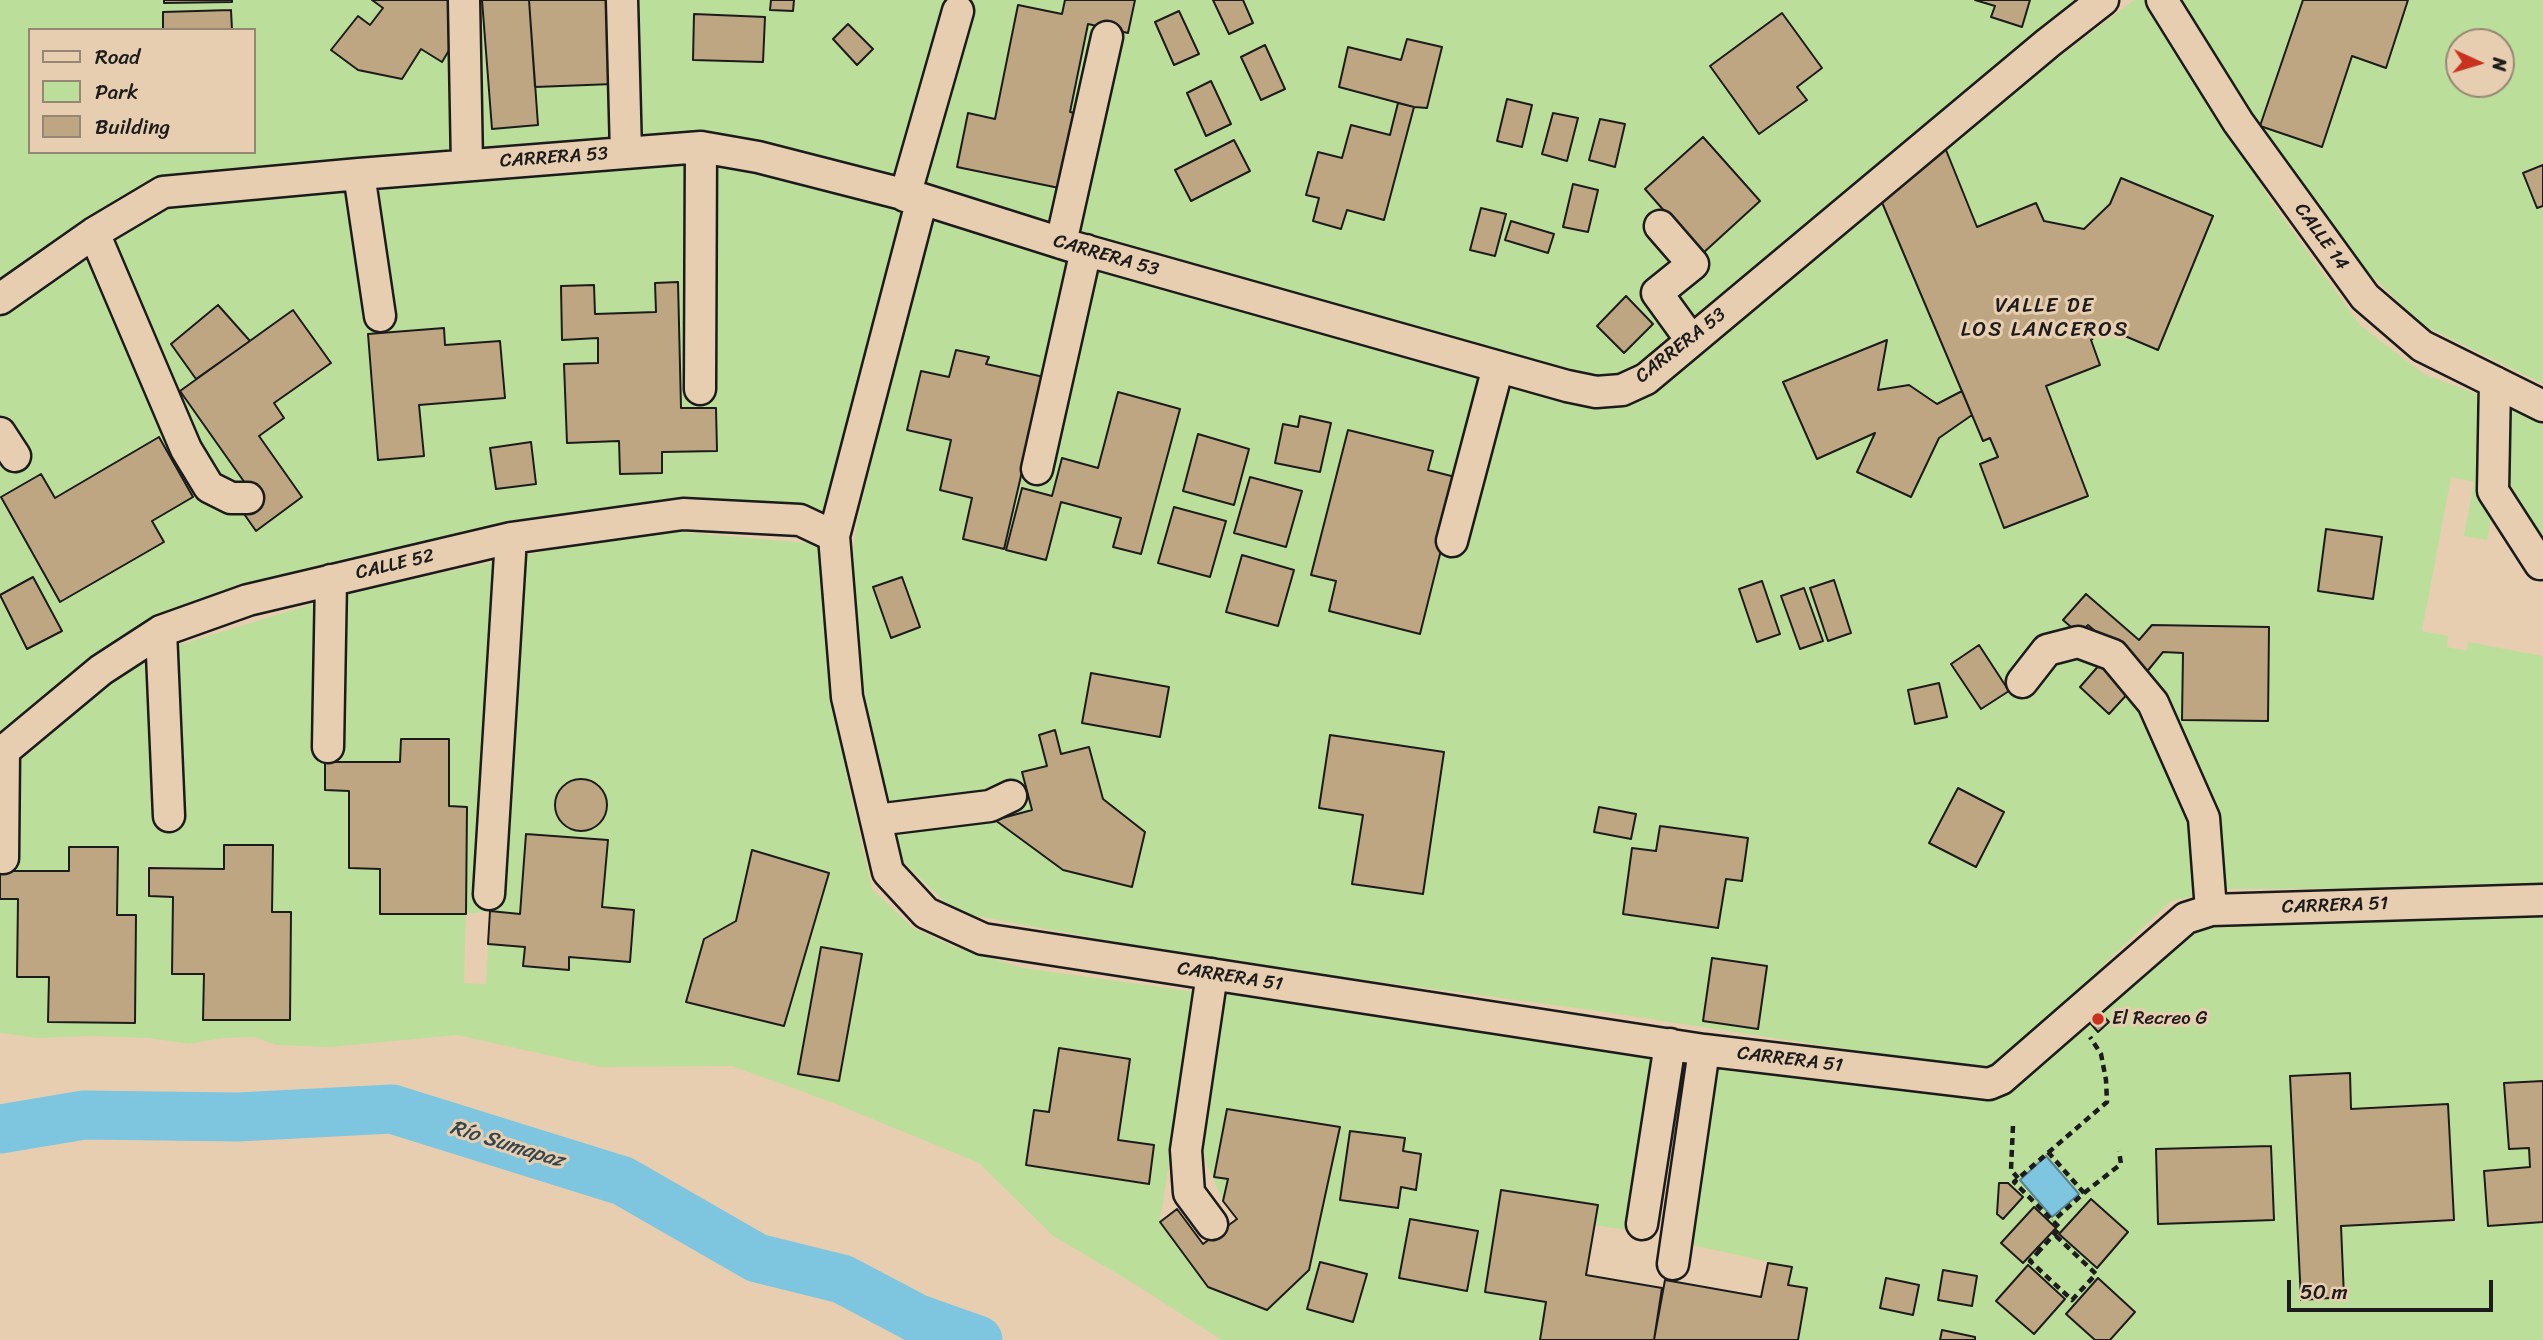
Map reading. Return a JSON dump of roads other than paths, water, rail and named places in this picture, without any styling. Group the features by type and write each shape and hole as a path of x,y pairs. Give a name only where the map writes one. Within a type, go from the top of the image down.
{"street":[{"path":"464,0 467,165"},
{"path":"622,0 626,153"},
{"name":"CARRERA 53","path":"0,299 94,233 163,192 701,146 758,157 914,197 1074,247 1567,386 1596,392 1622,390 1646,379 2103,0"},
{"name":"CALLE 14","path":"2162,0 2238,122 2365,297 2422,346 2543,406"},
{"name":"CARRERA 51","path":"958,11 834,536 847,697 888,872 926,914 983,939 1704,1049 1989,1084 2001,1079 2186,918 2211,910 2543,900"},
{"path":"1037,470 1107,37"},
{"path":"700,389 701,146"},
{"path":"359,174 380,316"},
{"path":"1660,226 1693,264 1657,293 1691,340"},
{"path":"94,233 186,449 209,487 231,498 248,498"},
{"path":"1452,541 1498,367"},
{"path":"2495,383 2493,491 2540,565"},
{"name":"CALLE 52","path":"2,752 101,670 161,631 248,600 510,538 683,514 800,520 834,536"},
{"path":"489,894 510,538"},
{"path":"328,747 331,580"},
{"path":"161,631 169,816"},
{"path":"2022,682 2047,650 2078,642 2113,655 2153,702 2204,818 2211,910"},
{"path":"2,752 3,858"},
{"path":"876,820 990,806 1011,796"},
{"path":"1212,974 1186,1150 1189,1193 1212,1224"},
{"path":"1643,1224 1670,1044"},
{"path":"1674,1264 1704,1049"}],"water":[{"path":"2046,1156 2079,1194 2052,1217 2020,1180"}],"waterway":[{"name":"Río Sumapaz","path":"0,1129 84,1115 238,1117 392,1109 623,1181 757,1258 842,1279 916,1318 978,1340"}],"place":[{"name":"El Recreo G","path":"2098,1019"}],"district":[{"name":"VALLE DE LOS LANCEROS","path":"2045,319"}]}
